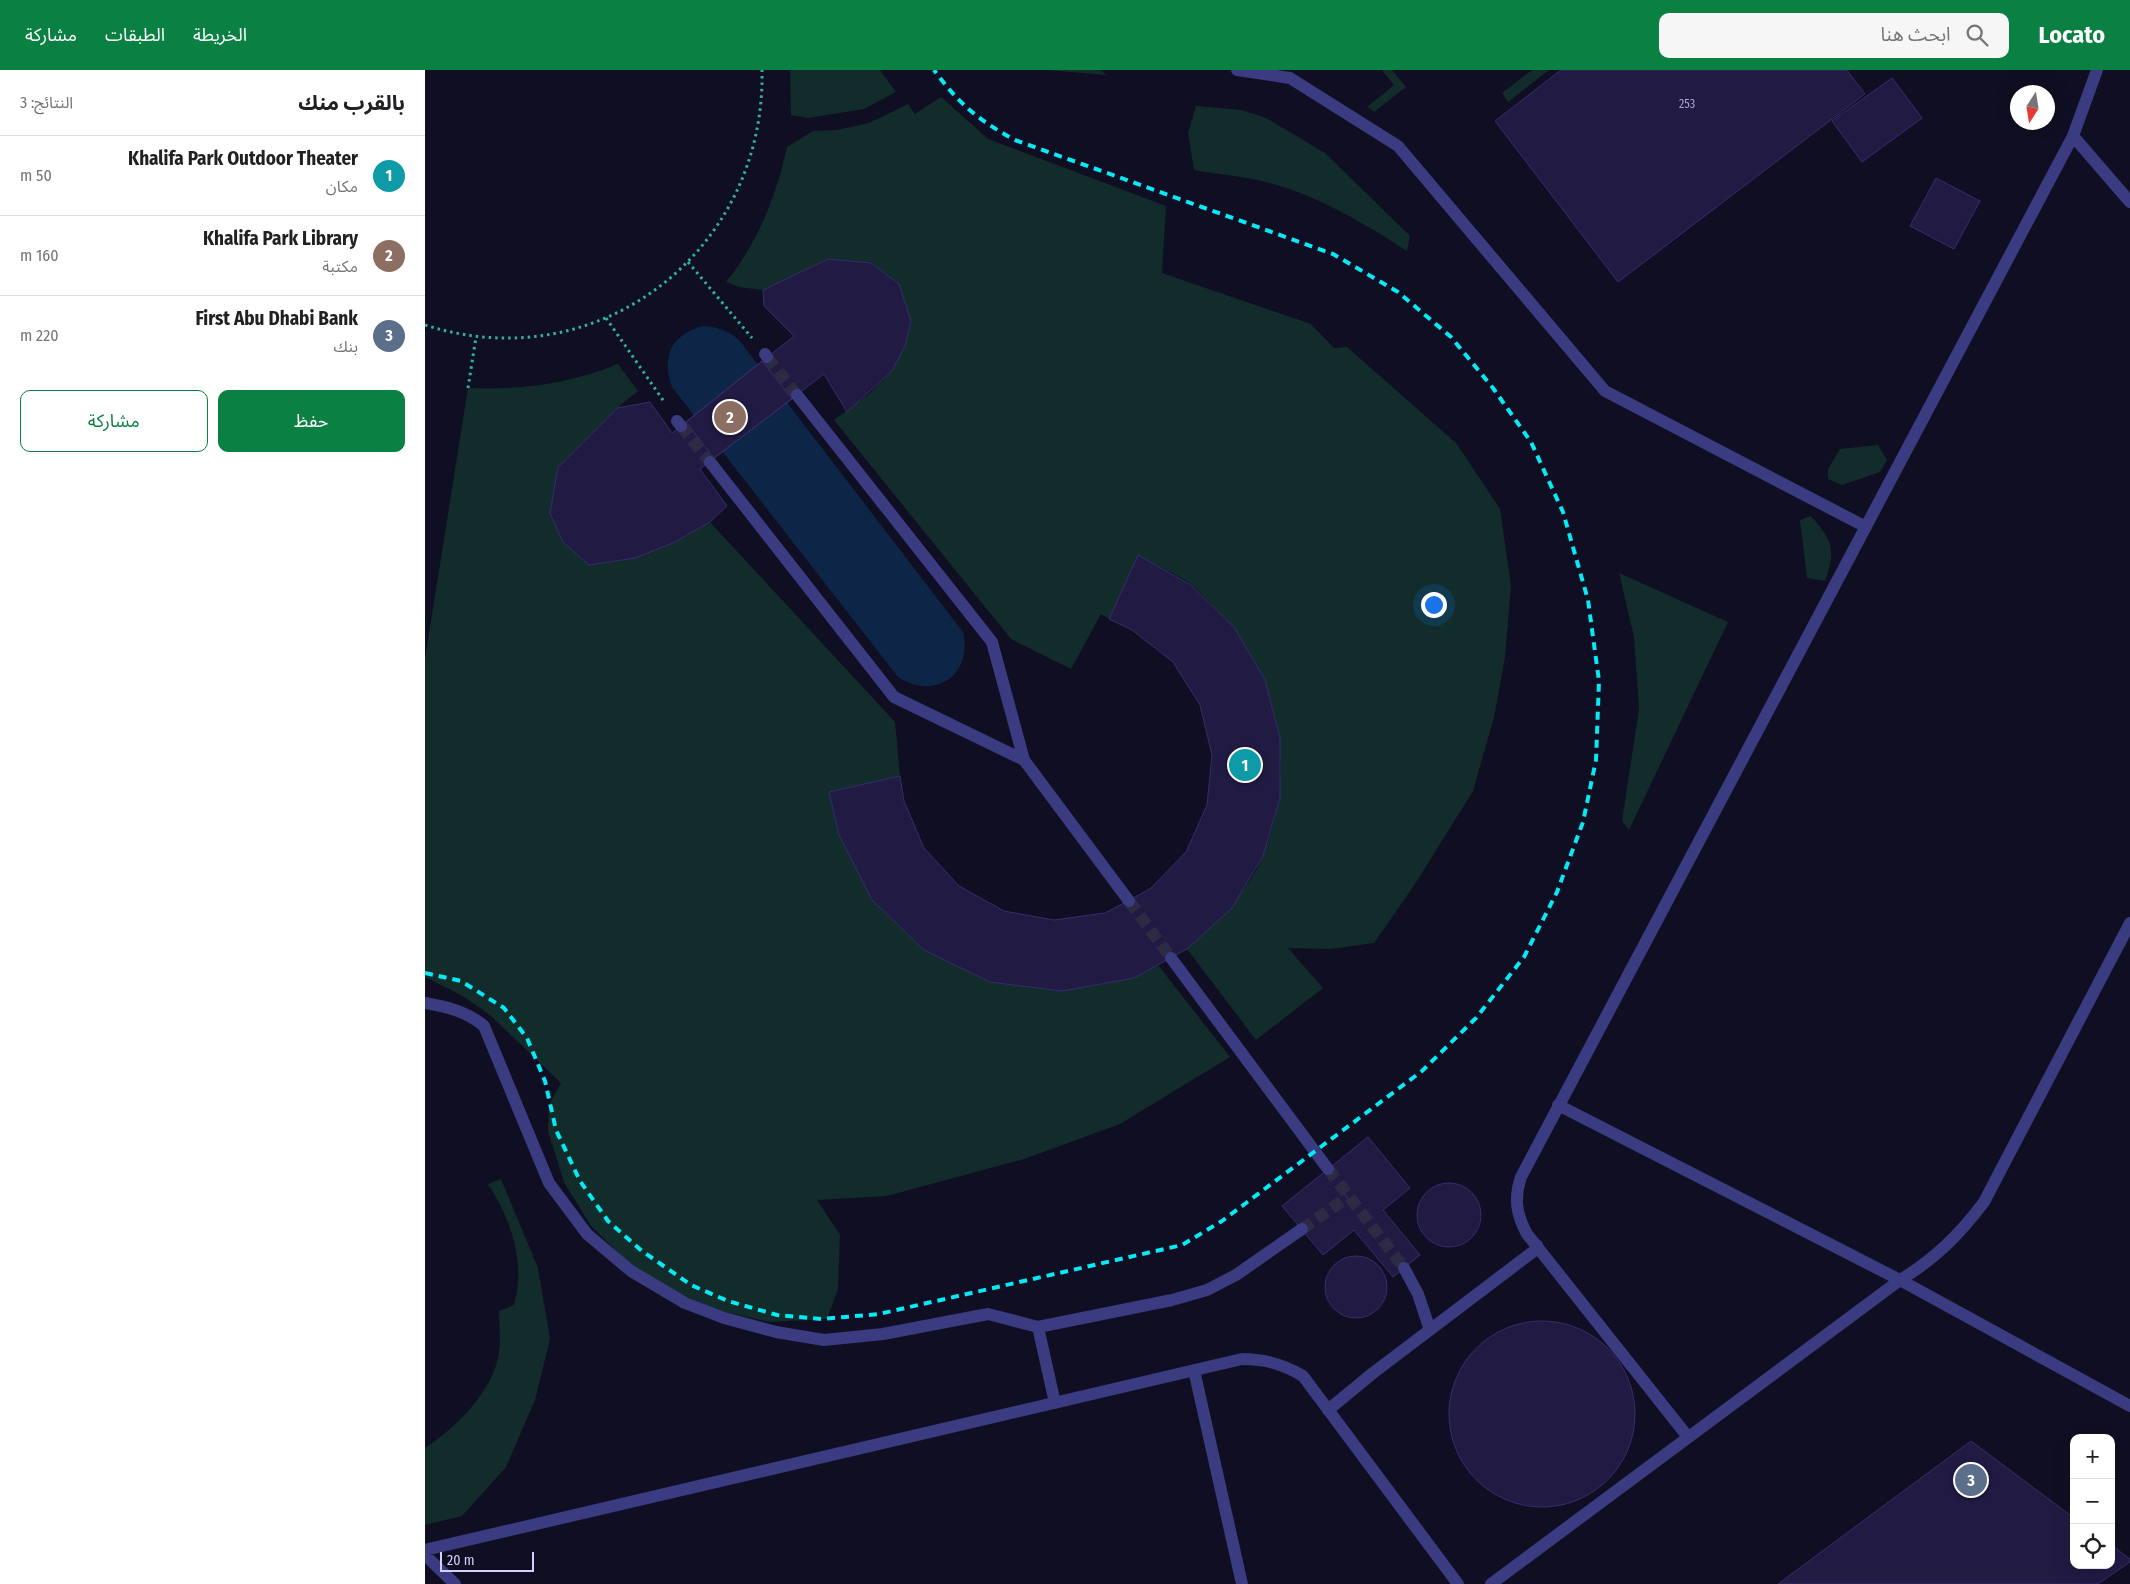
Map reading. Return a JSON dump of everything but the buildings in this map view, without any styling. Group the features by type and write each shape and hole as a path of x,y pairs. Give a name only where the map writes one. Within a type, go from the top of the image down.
{"street":[{"path":"1237,70 1290,78 1398,146 1605,391 1866,527"},
{"path":"1688,1437 1527,1234 1519,1220 1516,1205 1517,1191 1526,1164 1557,1105 2073,136 2097,70"},
{"path":"2073,136 2130,202"},
{"path":"797,395 992,642 1024,760 1129,901"},
{"path":"710,462 894,697 1024,760"},
{"path":"1491,1584 1944,1249 1984,1202 2130,923"},
{"path":"1171,958 1327,1169"},
{"path":"425,1003 447,1007 471,1015 484,1026 549,1183 587,1234 631,1272 685,1304 724,1318 775,1332 823,1340 883,1334 988,1314 1037,1327 1173,1300 1207,1290 1236,1275 1302,1230"},
{"path":"1557,1105 1900,1280 2130,1406"},
{"path":"1328,1410 1534,1251 1537,1245"},
{"path":"1404,1268 1418,1294 1430,1330"},
{"path":"1037,1327 1055,1403"},
{"path":"425,1550 1242,1359 1274,1362 1303,1376 1458,1584"},
{"path":"1194,1370 1242,1584"},
{"path":"425,1556 455,1584"}],"path":[{"path":"425,325 476,337 511,338 546,335 581,327 606,318 644,298 688,262 719,225 737,195 750,162 758,128 762,93 762,70"},
{"path":"688,262 766,355"},
{"path":"606,318 679,423"},
{"path":"468,388 476,337"}],"green space":[{"path":"790,70 880,70 896,92 864,109 808,118 791,115"},
{"path":"1046,70 1101,70 1106,75"},
{"path":"1382,70 1392,70 1406,87 1374,112 1367,107 1394,85"},
{"path":"1532,70 1549,70 1508,102 1502,93"},
{"path":"941,97 988,139 1166,206 1162,273 1311,324 1334,348 1347,347 1456,443 1500,509 1511,586 1505,658 1494,717 1473,791 1415,884 1374,943 1330,949 1288,948 1323,988 1256,1040 1187,949 1230,906 1249,882 1263,855 1274,822 1279,789 1280,756 1276,723 1267,691 1254,661 1236,632 1192,585 1138,556 1109,619 1101,614 1071,669 1011,639 834,420 868,395 892,371 905,346 911,321 899,284 871,263 828,259 763,290 739,287 726,282 747,251 764,218 783,166 787,147 813,131 837,130 869,123 908,104 915,114"},
{"path":"1196,106 1242,110 1266,118 1325,153 1410,236 1407,251 1337,210 1301,193 1262,181 1194,170 1188,133"},
{"path":"618,364 638,391 617,408 558,467 550,513 563,542 590,565 635,557 673,543 710,522 895,722 900,776 829,792 839,835 872,900 924,950 990,982 1062,991 1134,978 1158,965 1230,1057 1120,1124 1024,1159 887,1196 817,1200 840,1235 838,1289 827,1319 770,1322 716,1310 662,1286 626,1260 591,1226 564,1182 548,1131 549,1105 561,1083 490,1015 461,995 425,977 425,659 468,388 507,388 545,384 600,371"},
{"path":"1878,445 1887,460 1880,472 1842,485 1828,479 1828,469 1840,449"},
{"path":"1811,516 1824,532 1830,546 1831,561 1825,581 1807,578 1800,520"},
{"path":"1619,573 1728,622 1629,830 1622,821 1639,709 1634,637"},
{"path":"501,1179 538,1268 550,1339 535,1400 506,1467 462,1516 425,1525 425,1448 460,1419 481,1395 495,1367 499,1353 499,1311 514,1305 518,1273 514,1242 503,1212 488,1184"}],"water":[{"path":"703,326 722,330 739,340 963,632 965,647 962,661 957,671 948,680 937,685 925,686 912,684 898,677 672,387 668,366 671,348 683,335"}],"tunnel":[{"path":"767,357 797,395"},
{"path":"681,426 710,462"},
{"path":"1129,901 1171,958"},
{"path":"1328,1169 1404,1268"},
{"path":"1302,1229 1348,1197"}],"railway":[{"path":"425,973 461,981 504,1008 527,1038 545,1081 556,1130 580,1181 608,1221 642,1251 691,1285 728,1301 777,1315 822,1319 879,1314 1182,1245 1222,1221 1422,1071 1476,1018 1524,957 1557,892 1583,822 1596,760 1599,681 1588,600 1563,512 1531,442 1493,388 1451,337 1398,292 1333,254 1015,140 970,110 934,70"}],"place":[{"name":"Khalifa Park Library","path":"730,417"},
{"name":"Khalifa Park Outdoor Theater","path":"1245,765"},
{"name":"First Abu Dhabi Bank","path":"1971,1480"}]}
